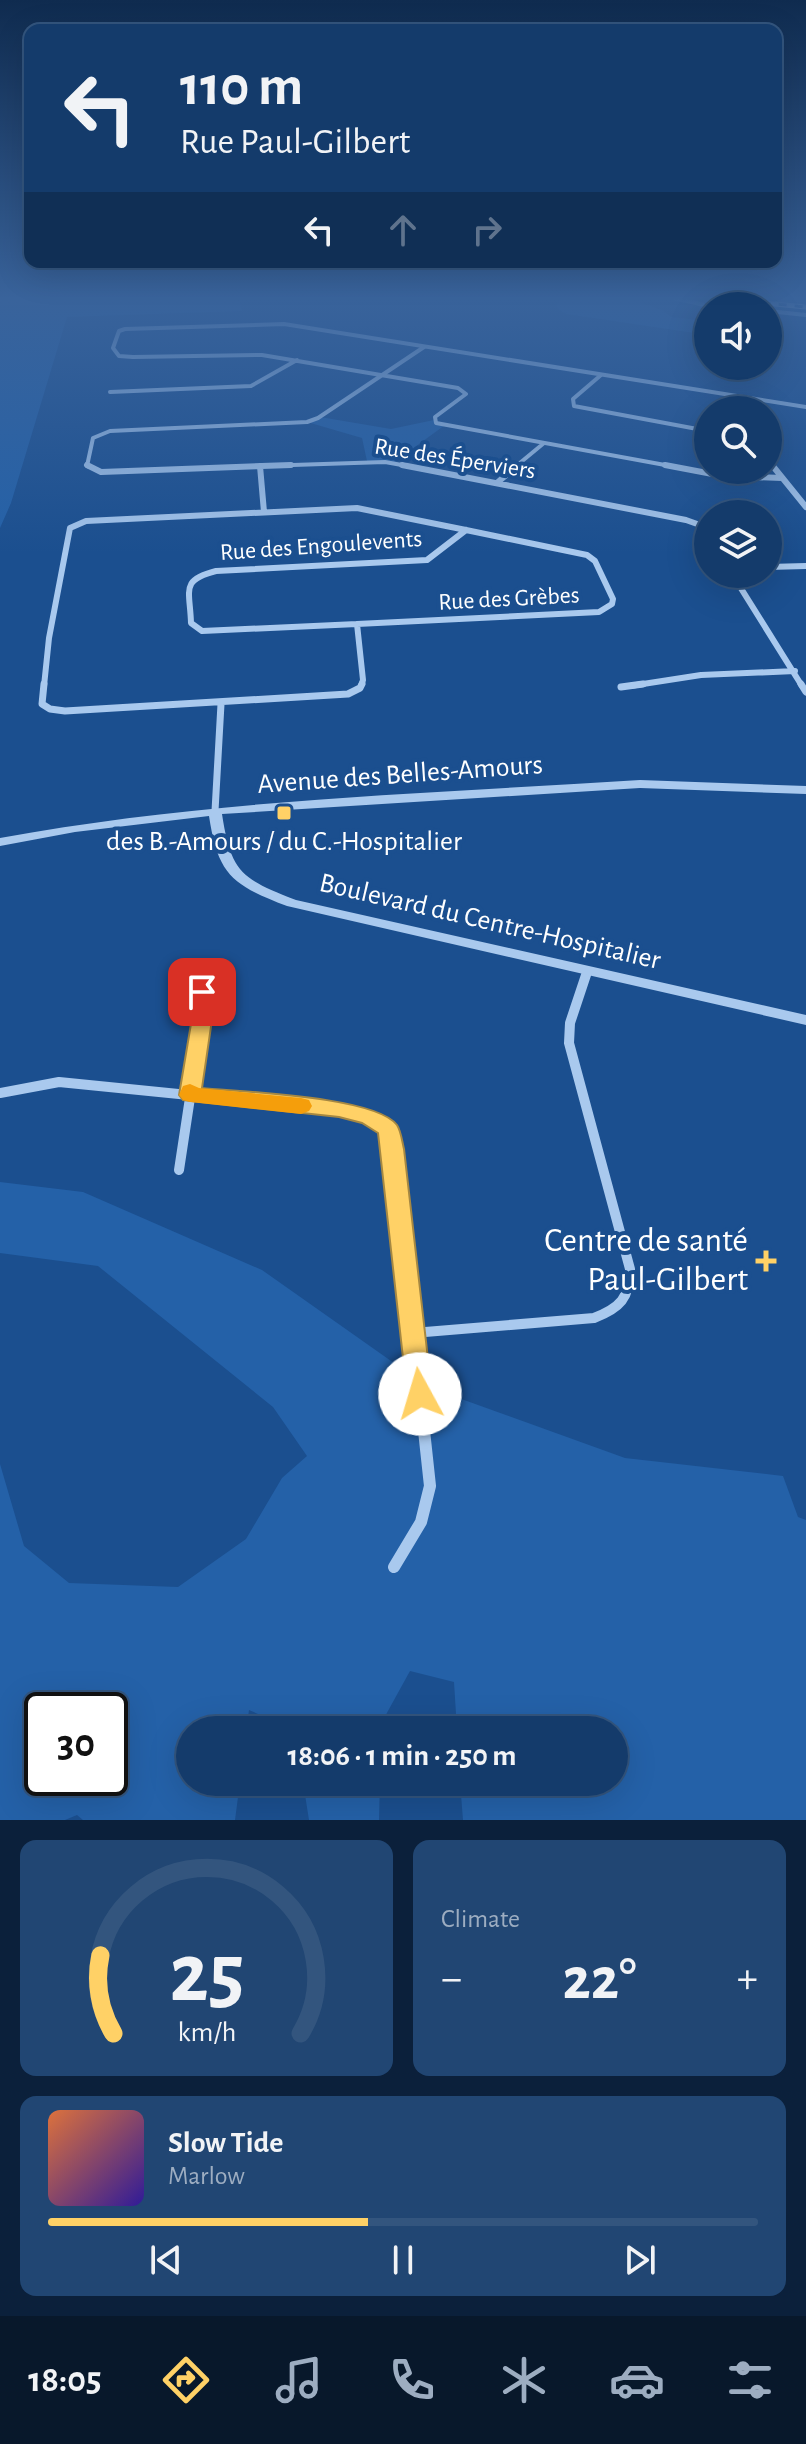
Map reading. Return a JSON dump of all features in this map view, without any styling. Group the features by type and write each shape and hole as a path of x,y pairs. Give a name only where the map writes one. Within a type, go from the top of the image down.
{"street":[{"path":"110,392 251,386 257,383"},
{"name":"Rue des Éperviers","path":"369,383 307,422 100,433 93,438 87,466 91,470 377,461 498,482 694,523"},
{"path":"425,383 464,390 466,394 435,417 439,424 694,471"},
{"path":"592,383 573,399 574,406 694,428"},
{"path":"652,383 806,407"},
{"path":"498,482 544,443"},
{"path":"260,466 264,512"},
{"path":"782,478 806,507"},
{"name":"Rue des Grèbes","path":"357,508 587,555 595,561 613,599 612,604 592,612 357,624 363,680 355,691 338,696 65,711 50,709 42,704 49,638 70,528 86,521 264,512 357,508"},
{"name":"Rue des Engoulevents","path":"357,624 202,631 191,623 190,584 196,576 216,571 427,560 467,530"},
{"path":"782,567 806,566"},
{"path":"741,588 806,692"},
{"path":"621,687 701,675 795,671"},
{"path":"215,811 221,704"},
{"name":"Avenue des Belles-Amours","path":"0,842 75,828 215,811 640,784 806,790"},
{"name":"Boulevard du Centre-Hospitalier","path":"215,811 224,861 251,887 292,903 806,1020"},
{"path":"413,1333 594,1318 618,1309 631,1291 630,1269 569,1043 570,1023 587,972"},
{"path":"179,1170 204,1006 202,992 195,980"},
{"path":"0,1093 59,1082 339,1110 368,1116 388,1129 393,1149 430,1486 421,1522 394,1567"}],"shaded area":[{"path":"0,383 47,383 11,503 0,528"},
{"path":"320,417 391,429 434,420 445,425 393,463 367,461 362,438 307,422"},
{"path":"0,1182 83,1192 262,1270 428,1387 625,1458 783,1476 798,1517 806,1520 806,1820 463,1820 461,1796 628,1796 628,1716 456,1716 454,1682 410,1671 385,1716 263,1716 249,1710 248,1716 176,1716 176,1796 238,1796 235,1820 83,1820 77,1815 65,1820 0,1820 0,1464 24,1546 69,1583 178,1587 246,1539 282,1478 307,1456 273,1407 98,1266 0,1253"},
{"path":"305,1796 380,1796 379,1820 309,1820"}],"slow traffic":[{"path":"190,1092 190,1095 301,1106"}],"place":[{"name":"des B.-Amours / du C.-Hospitalier","path":"284,813"},
{"name":"Centre de santé Paul-Gilbert","path":"766,1261"}],"route":[{"path":"202,992 204,1006 190,1095 339,1110 368,1116 388,1129 393,1149 420,1394"}]}
